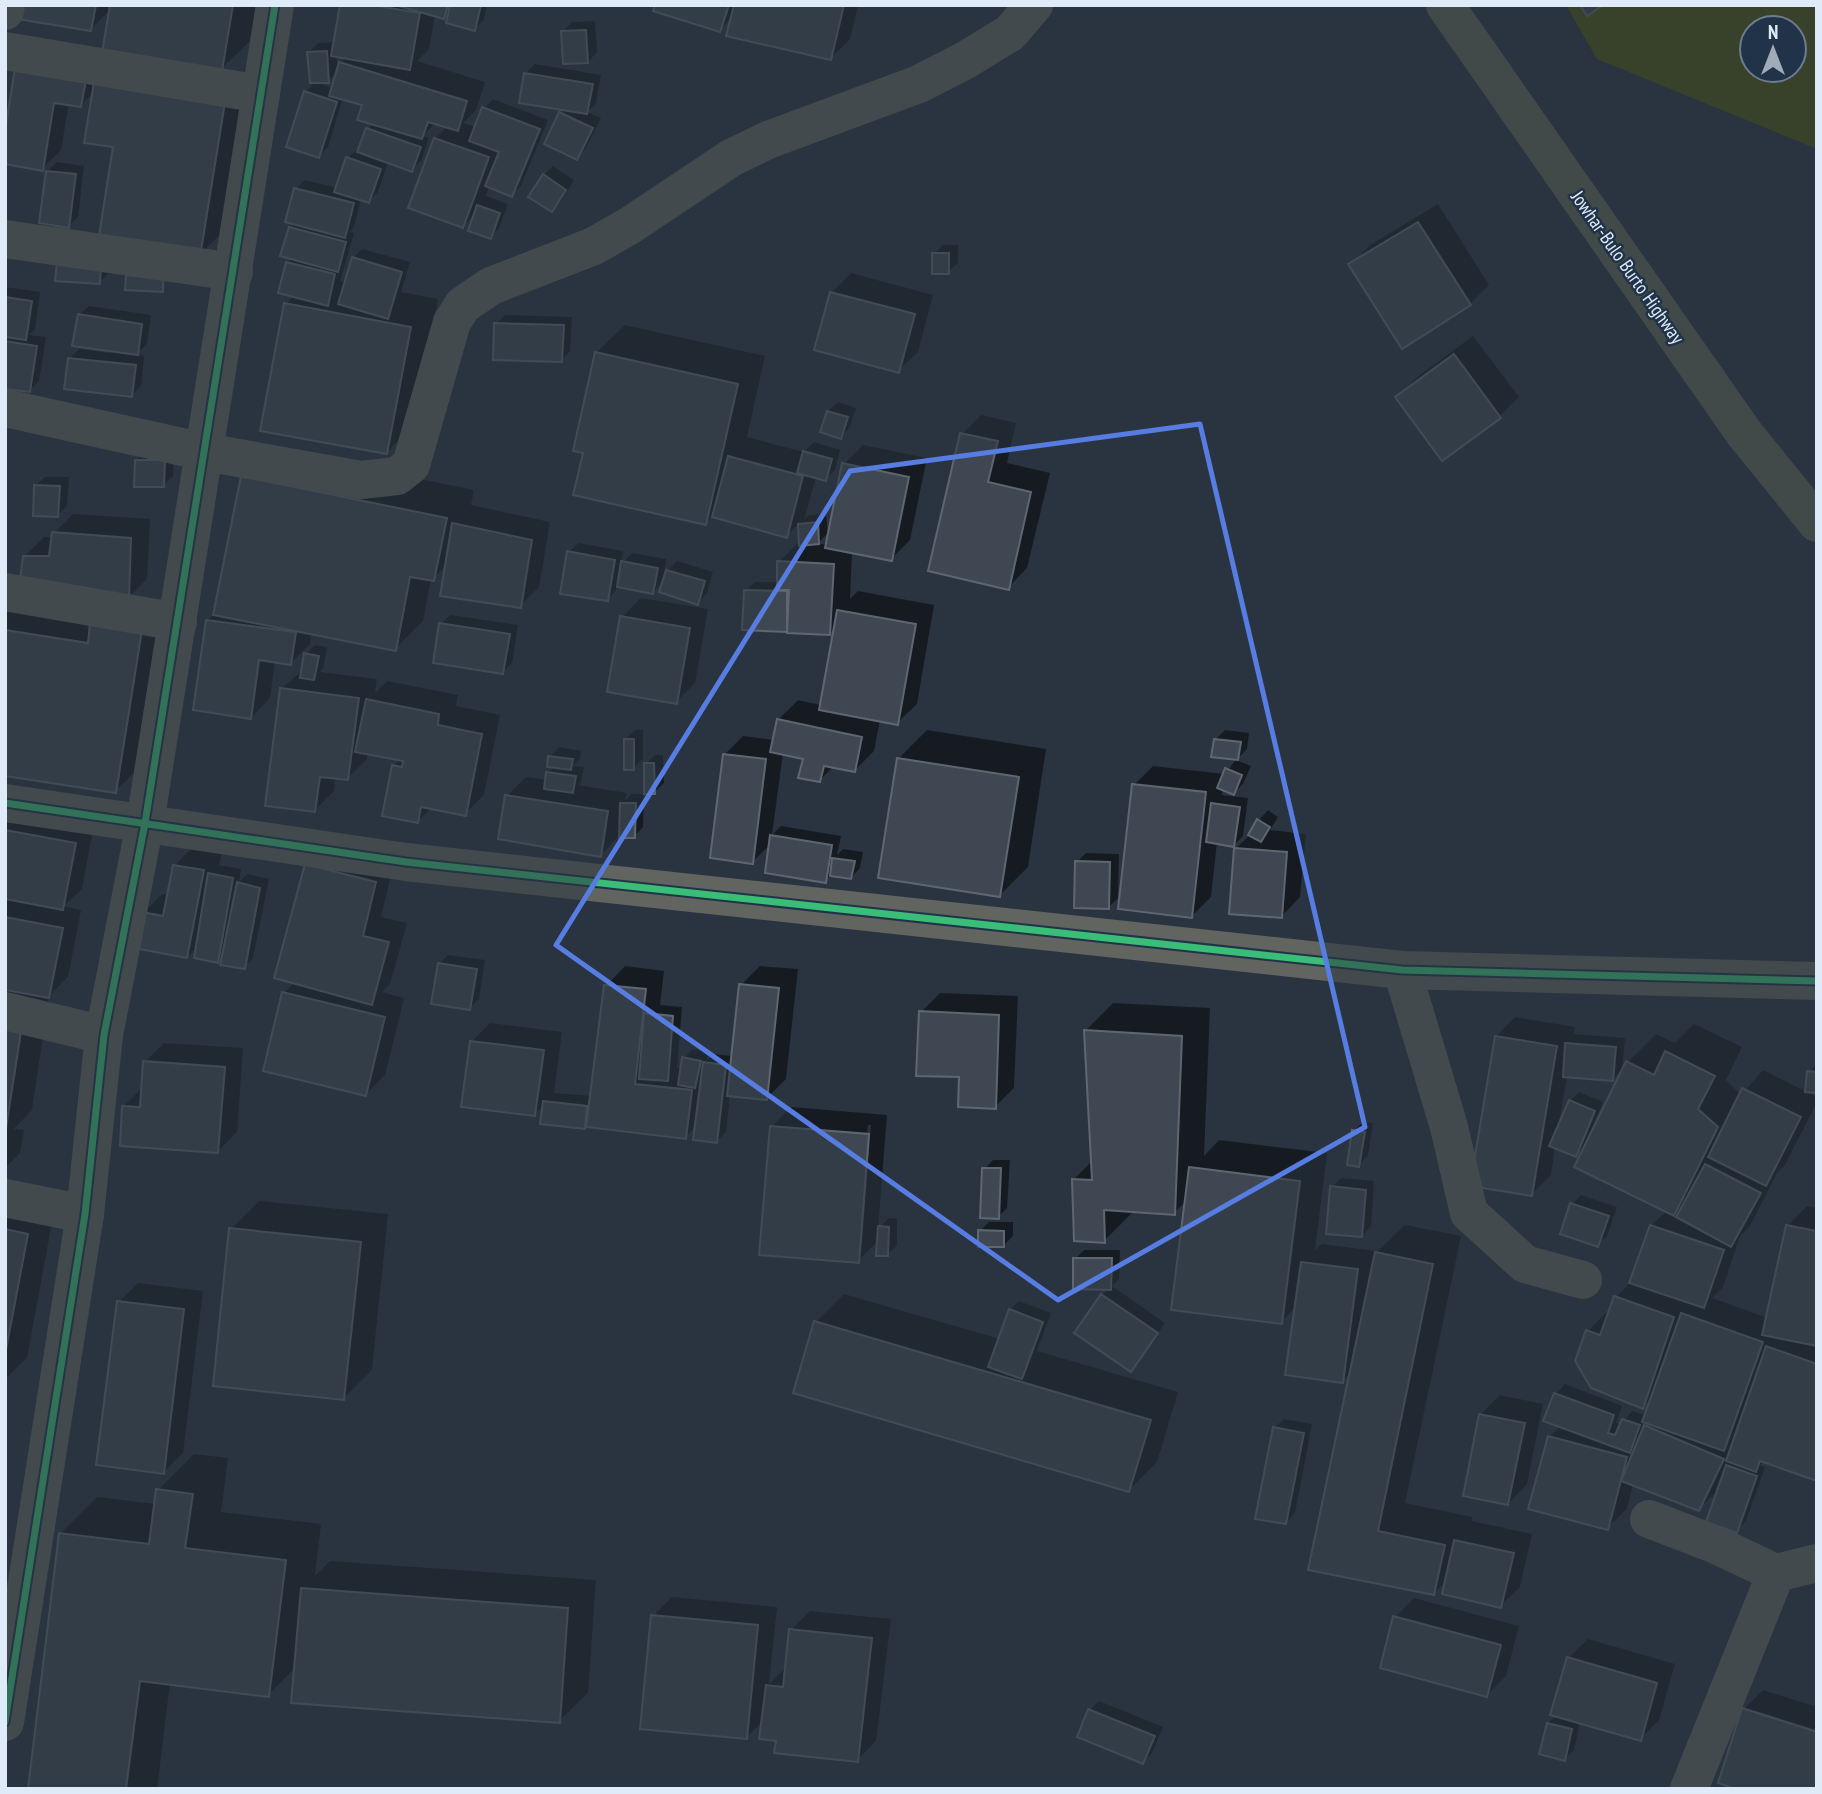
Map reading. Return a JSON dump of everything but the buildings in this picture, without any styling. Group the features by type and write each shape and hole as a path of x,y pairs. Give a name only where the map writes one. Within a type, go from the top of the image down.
{"main road":[{"name":"Jowhar-Bulo Burto Highway","path":"1445,5 1744,433 1817,523"}],"street":[{"path":"5,11 6,5"},
{"path":"5,1722 15,1594 85,1214 104,1035 145,823 275,5"},
{"path":"5,408 205,452 361,480 397,476 411,465 452,322 463,305 491,286 594,246 731,158 942,73 1010,33 1034,5"},
{"path":"5,51 261,94"},
{"path":"5,239 234,272"},
{"path":"5,592 178,622"},
{"path":"5,803 406,862 1402,970 1817,981"},
{"path":"1402,970 1449,1127 1469,1213 1525,1264 1583,1280"},
{"path":"5,1010 104,1035"},
{"path":"5,1198 85,1214"},
{"path":"1649,1519 1776,1573 1817,1563"},
{"path":"1689,1789 1776,1573"}],"highlighted area":[{"path":"1200,424 1365,1127 1058,1300 556,945 850,471"}],"green space":[{"path":"1566,5 1817,5 1817,149 1597,59"}],"cycle path":[{"path":"5,1722 85,1214 104,1035 145,823 275,5"},
{"path":"5,803 406,862 1402,970 1817,981"}]}
